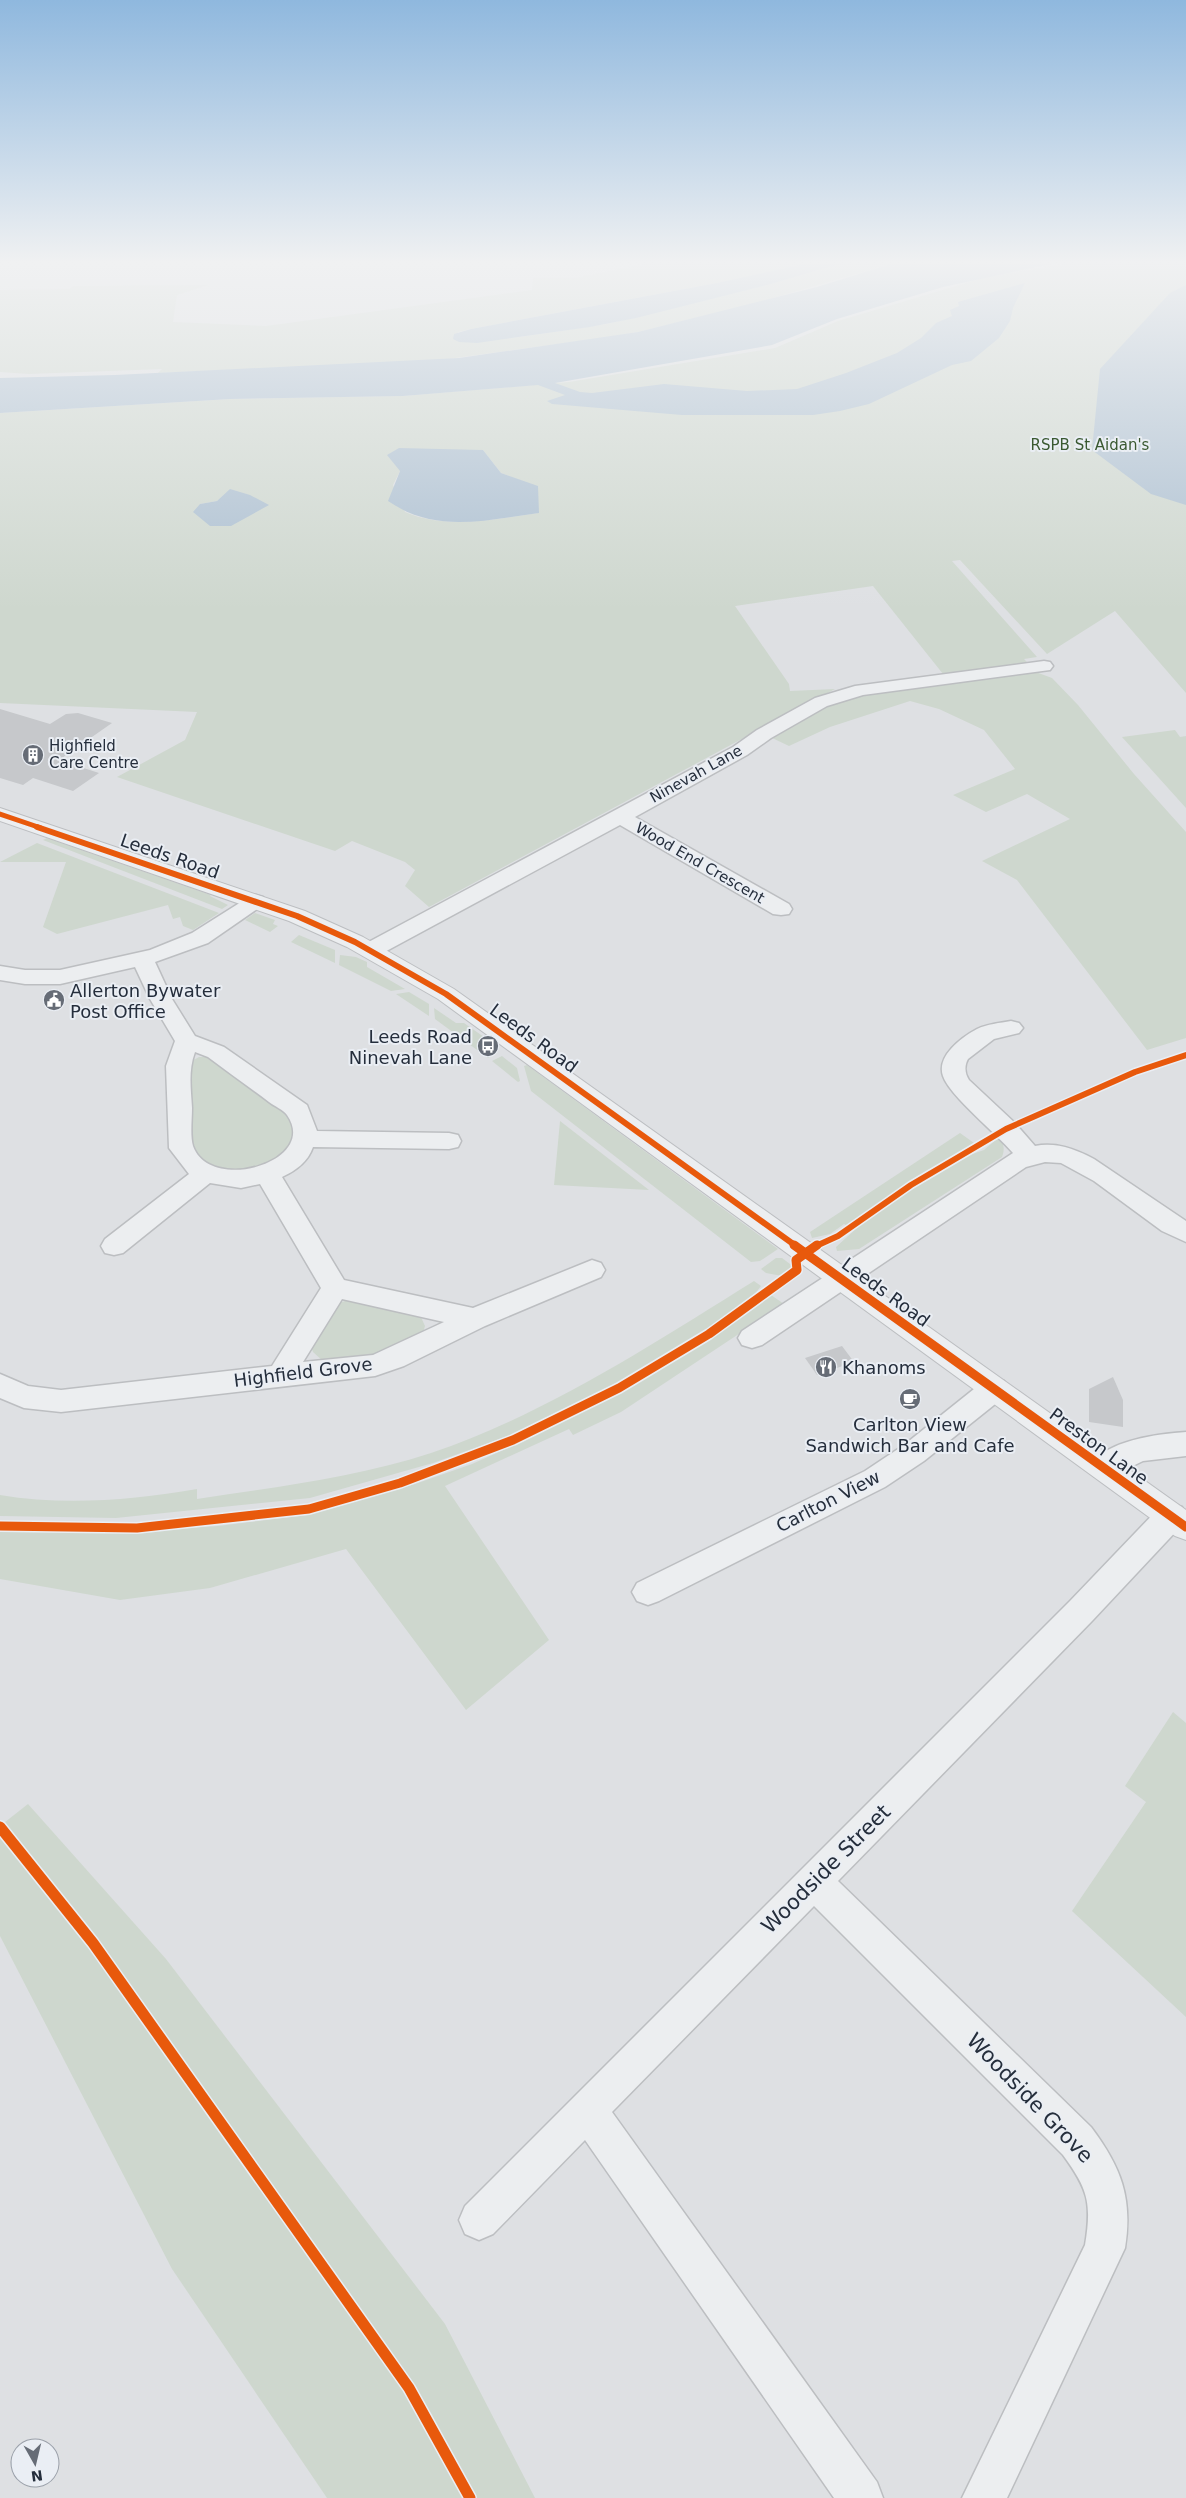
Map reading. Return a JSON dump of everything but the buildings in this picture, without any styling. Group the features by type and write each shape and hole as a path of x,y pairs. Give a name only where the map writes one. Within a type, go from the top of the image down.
{"street":[{"name":"Ninevah Lane","path":"371,950 740,751 764,734 821,702 862,690 1044,666"},
{"name":"Leeds Road","path":"0,814 256,901 313,922 371,950 446,994 994,1389"},
{"name":"Wood End Crescent","path":"620,817 781,908"},
{"path":"0,973 25,977 60,976 142,959 173,950 200,938 256,901"},
{"path":"142,959 161,999 187,1041 216,1052 298,1111 306,1123 306,1139 302,1149 291,1162 267,1174 234,1180 205,1174 187,1160 181,1148 178,1066 187,1041"},
{"path":"1011,1028 986,1034 959,1054 954,1064 954,1075 961,1086 1006,1129 1029,1156"},
{"path":"306,1139 448,1141"},
{"path":"752,1338 843,1280 1018,1161 1029,1156 1056,1153 1082,1162 1186,1233"},
{"path":"114,1246 205,1174"},
{"path":"267,1174 335,1288 475,1320"},
{"name":"Highfield Grove","path":"0,1385 24,1397 42,1401 61,1401 374,1365 394,1358 475,1320 592,1270"},
{"path":"280,1376 335,1288"},
{"name":"Preston Lane","path":"994,1389 1178,1522"},
{"name":"Carlton View","path":"648,1592 882,1474 914,1453 994,1389"},
{"path":"1104,1468 1116,1459 1134,1450 1155,1446 1186,1444"},
{"name":"Woodside Street","path":"479,2220 814,1881 1178,1522"},
{"name":"Woodside Grove","path":"814,1881 1077,2141 1096,2165 1107,2192 1110,2221 1105,2248 984,2498"},
{"path":"588,2111 861,2498"}],"green space":[{"name":"RSPB St Aidan's","path":"602,377 1186,377 1186,693 1115,611 1047,654 960,560 952,561 1037,657 1024,659 1029,664 943,674 873,586 735,606 789,684 790,691 835,689 429,907 405,886 415,870 405,862 352,841 335,851 117,777 185,740 197,712 0,703 0,413 230,399 403,396 569,382","holes":["483,450 501,473 538,487 538,513 471,522 437,521 405,512 393,485 400,471","227,494 210,526 200,504 217,501"]},
{"path":"1033,671 1052,678 1078,705 1134,774 1186,832 1186,1038 1147,1050 1017,880 982,861 1070,819 1027,794 986,812 953,795 1015,769 984,730 939,709 910,701 830,727 789,746 768,736 815,709 848,696"},
{"path":"1175,730 1180,737 1186,736 1186,808 1122,737"},
{"path":"47,838 211,895 228,905 222,909 43,840"},
{"path":"37,843 219,913 193,930 183,926 180,917 173,919 168,905 57,934 43,927 66,862 0,862"},
{"path":"255,913 275,920 273,924 278,926 270,932 245,920"},
{"path":"299,935 335,950 335,963 291,942"},
{"path":"340,955 356,957 367,962 367,967 405,989 391,991 339,965"},
{"path":"409,992 429,1004 429,1016 396,994"},
{"path":"434,1008 456,1023 464,1023 494,1044 489,1047 497,1053 488,1058 435,1019"},
{"path":"502,1056 517,1068 520,1081 518,1082 492,1061"},
{"path":"199,1057 209,1057 292,1114 298,1124 287,1157 239,1173 207,1166 192,1147 188,1063"},
{"path":"527,1065 778,1249 760,1261 751,1262 531,1091 524,1066"},
{"path":"560,1121 649,1190 554,1185"},
{"path":"960,1133 974,1143 908,1183 848,1226 844,1224 830,1234 812,1238 810,1232"},
{"path":"999,1137 1004,1147 1002,1157 859,1249 837,1251 836,1247 878,1209 955,1160 984,1150"},
{"path":"776,1258 782,1258 794,1267 782,1276 766,1273 761,1269"},
{"path":"754,1281 761,1286 750,1300 707,1331 616,1385 519,1432 433,1463 310,1498 116,1518 0,1516 0,1495 74,1501 124,1499 197,1489 197,1499 344,1475 402,1462 431,1453 516,1419 557,1398 637,1353"},
{"path":"771,1295 784,1304 621,1412 573,1435 569,1429 445,1486 549,1640 466,1710 346,1549 210,1588 120,1600 0,1579 0,1526 129,1532 218,1526 308,1515 415,1484 472,1464 517,1444 579,1411 623,1391 712,1337"},
{"path":"349,1300 420,1315 425,1326 423,1333 375,1357 323,1361 313,1352 311,1346 338,1303"},
{"path":"1173,1712 1186,1723 1186,2017 1072,1911 1146,1802 1125,1786"},
{"path":"28,1804 166,1959 445,2324 535,2498 327,2498 172,2269 0,1936 0,1826"}],"water":[{"path":"592,377 555,383 580,392 592,393 664,384 747,391 797,389 835,377 927,377 869,404 813,415 682,415 552,404 547,401 565,395 538,385 403,396 230,399 0,413 0,378"},
{"path":"1099,377 1186,377 1186,505 1151,494 1092,450"},
{"path":"399,448 483,450 501,473 538,486 539,513 461,522 424,518 406,511 388,501 400,471 387,455"},
{"path":"230,489 250,495 269,505 231,526 210,526 193,512 200,504 217,501"}],"cycle path":[{"path":"0,814 297,916 355,942 446,994 1186,1527"},
{"path":"0,1526 137,1528 309,1509 400,1483 513,1440 619,1388 709,1334 797,1270 796,1260 817,1245 838,1236 911,1185 1006,1129 1135,1072 1186,1055"},
{"path":"0,1827 93,1943 409,2388 470,2498"}],"place":[{"name":"Highfield Care Centre","path":"33,755"},
{"name":"Allerton Bywater Post Office","path":"54,1000"},
{"name":"Leeds Road Ninevah Lane","path":"488,1046"},
{"name":"Khanoms","path":"826,1367"},
{"name":"Carlton View Sandwich Bar and Cafe","path":"910,1399"}]}
